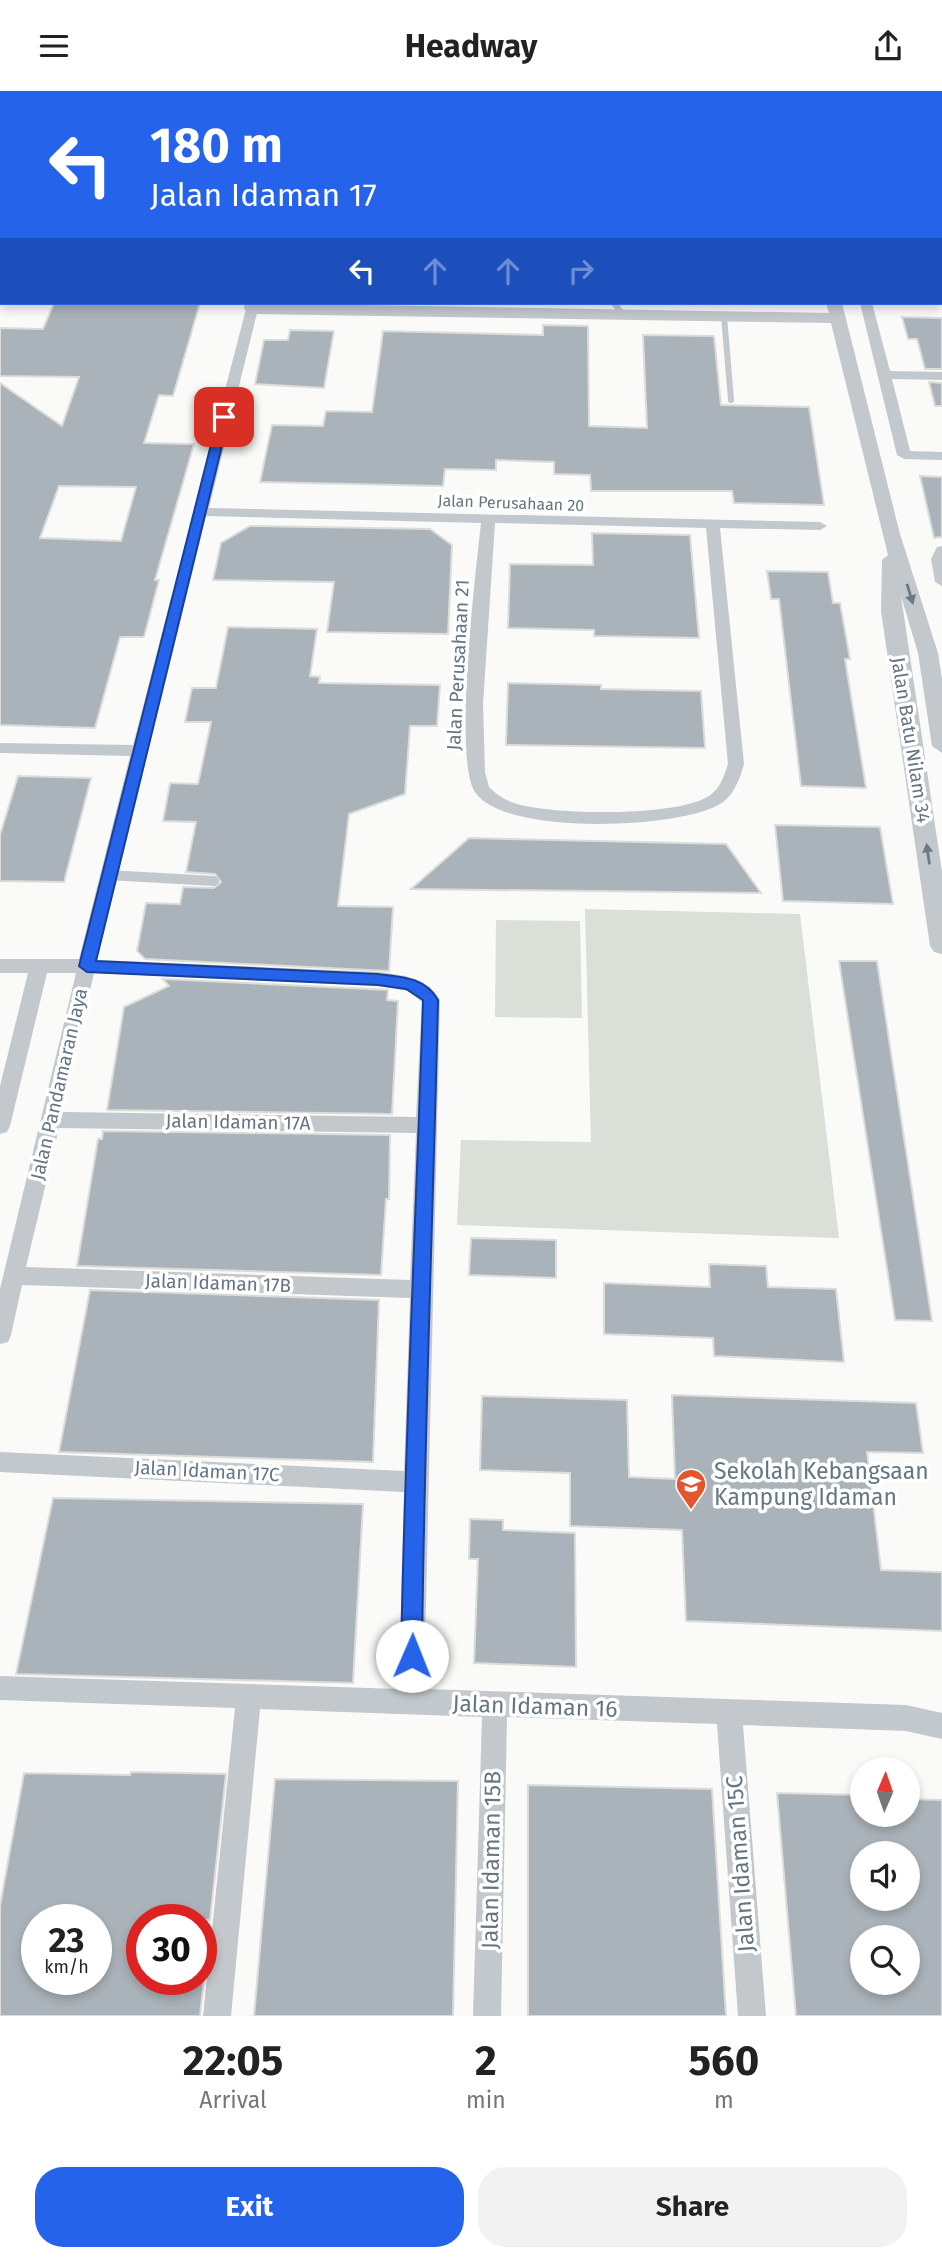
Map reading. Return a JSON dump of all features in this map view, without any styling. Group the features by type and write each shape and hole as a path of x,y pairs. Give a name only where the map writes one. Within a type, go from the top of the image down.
{"street":[{"path":"774,317 814,305"},
{"path":"867,305 904,455 942,456"},
{"path":"253,306 619,309 774,317 836,310"},
{"name":"Jalan Pandamaran Jaya","path":"0,1335 108,875 253,306"},
{"name":"Jalan Batu Nilam 34","path":"836,310 891,534 935,653 942,746"},
{"path":"774,317 819,325 831,331 843,344"},
{"path":"885,375 942,376"},
{"name":"Jalan Perusahaan 20","path":"200,512 713,526 820,526"},
{"name":"Jalan Perusahaan 21","path":"488,520 477,660 474,767 480,788 493,800 514,810 537,814 668,815 695,810 715,800 730,782 736,764 713,526"},
{"name":"Jalan Batu Nilam 34","path":"891,534 891,611 942,946"},
{"path":"942,550 938,559 942,582"},
{"path":"891,611 906,636 935,653"},
{"path":"909,718 913,699 907,660 910,655 935,653"},
{"path":"0,748 139,751"},
{"path":"0,966 87,966 378,979 409,983 425,991 431,1000 414,1482 411,1702"},
{"path":"0,1126 39,967"},
{"name":"Jalan Idaman 17A","path":"50,1120 425,1125"},
{"name":"Jalan Idaman 17B","path":"14,1276 421,1289"},
{"name":"Jalan Idaman 17C","path":"0,1462 414,1482"},
{"name":"Jalan Idaman 16","path":"1,1692 249,1696 906,1718 942,1726"},
{"path":"217,2016 249,1696"},
{"name":"Jalan Idaman 15B","path":"487,2016 495,1705"},
{"name":"Jalan Idaman 15C","path":"729,1713 752,2016"}],"lane":[{"path":"723,316 731,400"},
{"path":"108,875 214,881"}],"shaded area":[{"path":"585,909 800,914 839,1238 457,1225 461,1140 591,1142"},
{"path":"496,920 580,921 582,1018 495,1017"}],"building":[{"path":"53,305 199,305 173,396 159,395 144,443 194,444 155,580 159,580 144,637 120,637 95,728 0,725 0,383 62,426 79,377 0,376 0,328 43,329","holes":["59,486 136,487 121,541 40,538"]},
{"path":"902,317 942,318 942,369 925,369 917,339 908,339"},
{"path":"543,325 588,326 589,426 647,428 643,335 714,336 721,405 809,407 824,505 734,503 732,491 591,491 590,475 554,474 554,462 496,460 496,470 445,469 443,486 260,482 272,425 323,426 326,411 372,412 383,331 543,335"},
{"path":"290,330 334,331 324,388 255,384 264,340 288,340"},
{"path":"929,382 942,383 942,406 935,406"},
{"path":"920,476 942,477 942,537 934,538"},
{"path":"250,526 430,529 452,545 448,634 327,632 334,582 213,580 221,543"},
{"path":"592,533 690,535 699,638 594,636 594,630 508,628 510,564 593,565"},
{"path":"767,571 828,572 833,603 840,603 850,659 845,659 866,788 801,786 779,599 771,599"},
{"path":"228,627 317,629 310,676 320,677 319,683 440,685 437,726 410,726 405,794 349,814 338,906 393,907 389,971 145,959 137,951 146,903 180,904 183,887 214,888 221,882 215,874 186,872 196,822 163,821 170,783 198,784 211,722 185,722 192,688 216,688"},
{"path":"508,683 601,685 601,689 701,691 705,748 506,745"},
{"path":"18,776 91,778 64,882 0,881 0,835"},
{"path":"775,825 880,827 893,904 783,901"},
{"path":"469,838 726,844 761,893 411,889"},
{"path":"839,961 877,961 932,1321 895,1320"},
{"path":"163,979 388,990 387,1000 398,1001 392,1114 107,1110 124,1007 169,986"},
{"path":"103,1131 390,1135 389,1199 386,1199 381,1275 77,1266 98,1139 102,1139"},
{"path":"471,1238 556,1240 556,1278 469,1275"},
{"path":"709,1264 766,1266 768,1287 836,1289 844,1362 714,1356 713,1338 604,1334 604,1283 710,1287"},
{"path":"90,1290 379,1300 373,1462 59,1452"},
{"path":"672,1395 916,1403 923,1453 867,1452 881,1570 942,1572 942,1631 686,1621 682,1530 570,1526 570,1473 480,1470 482,1396 627,1400 629,1477 675,1479"},
{"path":"53,1498 363,1504 353,1683 16,1674"},
{"path":"470,1519 503,1520 503,1530 575,1533 576,1667 474,1663 478,1559 469,1559"},
{"path":"24,1773 226,1774 212,1904 126,1904 126,1995 202,1995 200,2016 0,2016 0,1906"},
{"path":"275,1779 458,1781 453,2016 254,2016"},
{"path":"528,1785 712,1789 726,2016 528,2016"},
{"path":"777,1793 850,1795 850,1827 920,1827 920,1799 942,1800 942,2016 796,2016"}],"place":[{"name":"Sekolah Kebangsaan Kampung Idaman","path":"691,1511"}],"route":[{"path":"224,417 87,966 378,979 409,983 425,991 431,1000 425,1125 421,1348 414,1482 412,1656"}]}
